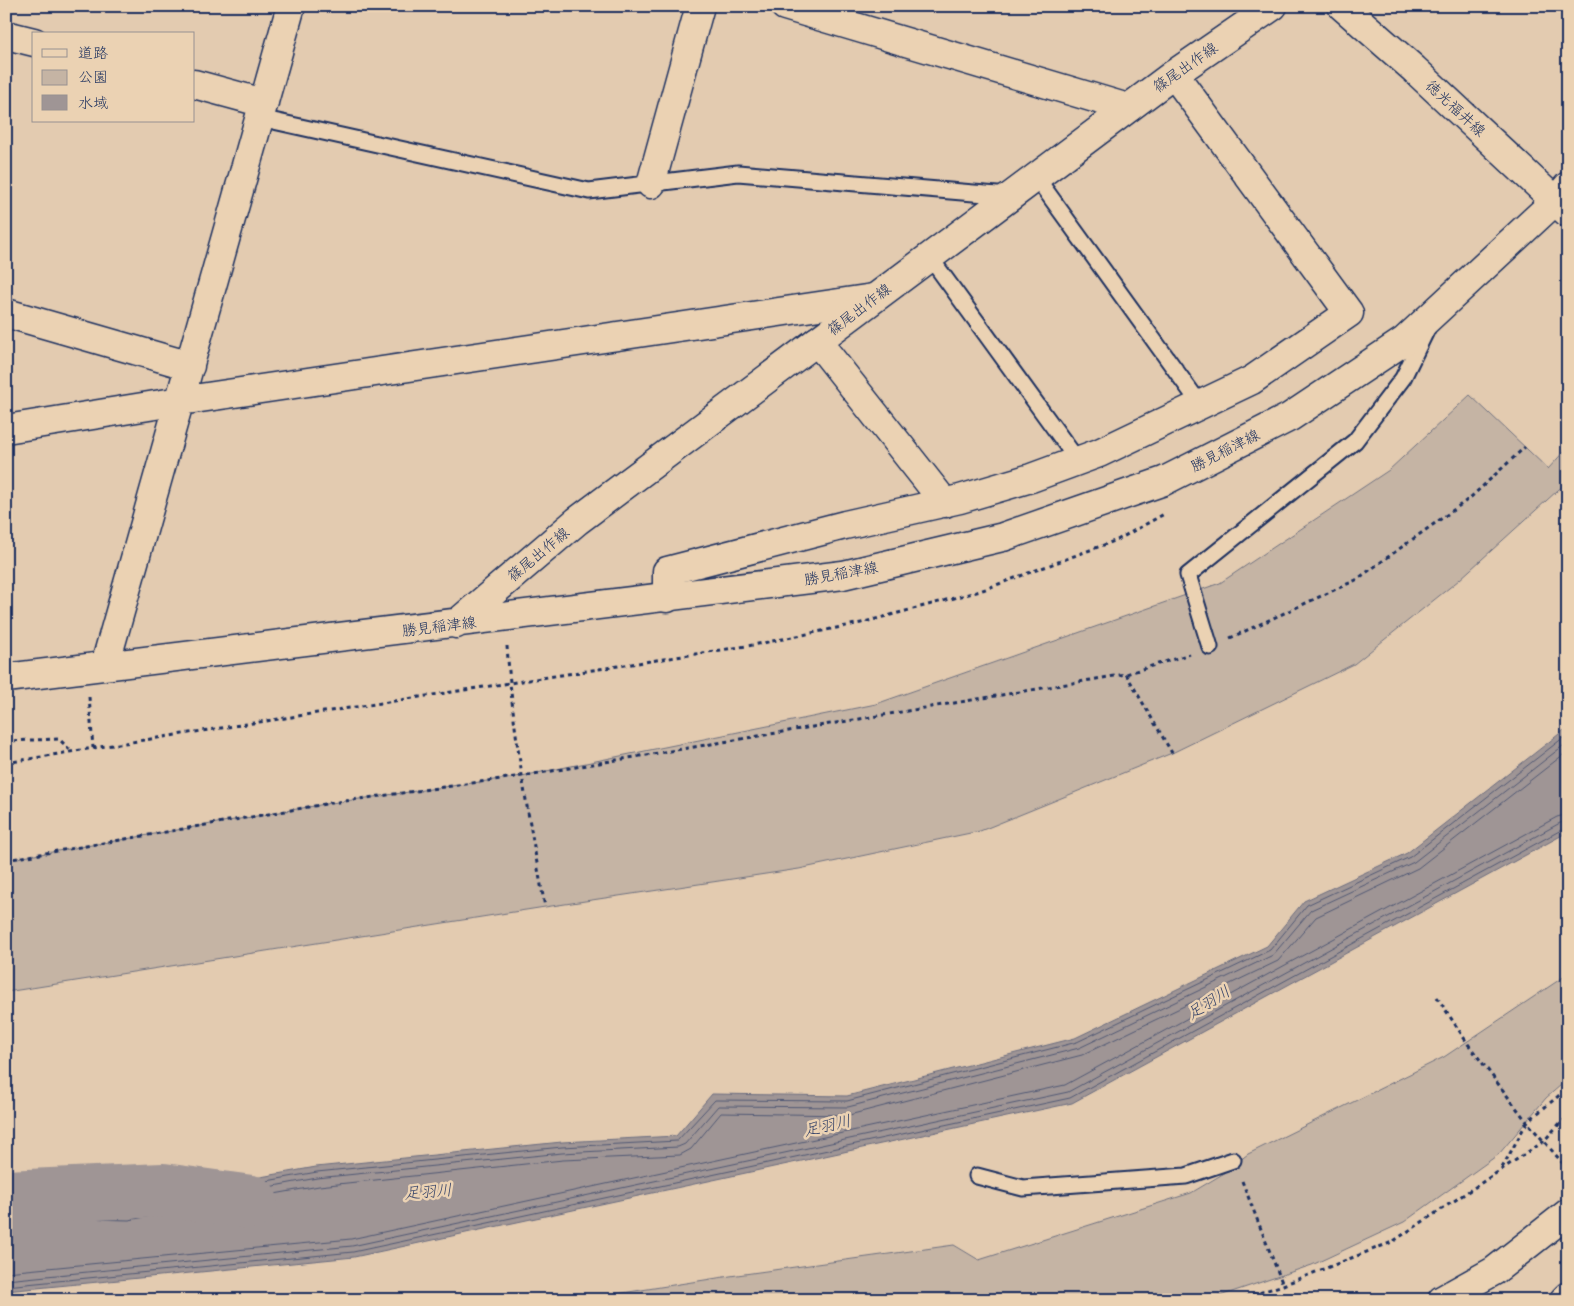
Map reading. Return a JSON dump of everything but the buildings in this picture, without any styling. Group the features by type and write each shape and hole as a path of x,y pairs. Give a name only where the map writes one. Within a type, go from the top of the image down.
{"street":[{"path":"105,666 291,6"},
{"path":"651,184 700,6"},
{"path":"785,6 1128,108"},
{"name":"篠尾出作線","path":"456,624 576,521 1174,74 1273,6"},
{"name":"徳光福井線","path":"1342,6 1505,153 1564,200"},
{"path":"6,35 32,42"},
{"path":"667,598 667,570 846,525 945,503 1031,478 1099,453 1252,380 1349,313 1174,74"},
{"path":"195,84 262,110"},
{"name":"勝見稲津線","path":"6,678 843,576 1003,537 1164,481 1290,417 1404,342 1564,200"},
{"path":"6,429 180,401 873,298"},
{"path":"6,313 190,366"},
{"path":"817,341 945,503"},
{"path":"1442,1300 1494,1271 1568,1213"},
{"path":"1564,1300 1568,1296"}],"lane":[{"path":"262,110 589,191 738,173 1010,196"},
{"path":"1036,177 1200,404"},
{"path":"929,256 1078,461"},
{"path":"1210,647 1188,575 1355,441 1403,378 1436,312"},
{"path":"977,1176 1023,1188 1186,1176 1233,1160"}],"path":[{"path":"6,860 331,803 522,776 1126,674 1210,647 1356,580 1470,498 1524,447"},
{"path":"6,763 753,645 861,623 980,591 1117,540 1168,512"},
{"path":"506,638 509,683 522,776 545,907"},
{"path":"1126,674 1172,753"},
{"path":"89,697 93,748"},
{"path":"6,741 59,739 71,752"},
{"path":"1437,997 1468,1044 1527,1122 1568,1169"},
{"path":"1501,1170 1527,1122 1568,1088"},
{"path":"1237,1300 1283,1286 1392,1242 1543,1142 1568,1118"},
{"path":"1233,1160 1283,1286"}],"green space":[{"path":"1470,395 1548,469 1567,448 1568,481 1459,580 1354,664 1172,753 980,831 799,869 6,992 6,860 331,803 522,776 876,704 1220,583 1389,470"},
{"path":"1568,974 1568,1079 1546,1098 1499,1154 1404,1222 1312,1265 1208,1300 578,1300 730,1276 954,1245 979,1260 1191,1193 1221,1175 1248,1154 1444,1057"}],"water":[{"path":"1568,727 1568,832 1072,1103 354,1257 6,1291 6,1198 127,1201 316,1167 562,1142 676,1136 712,1094 847,1096 1075,1038 1267,946 1304,901 1407,853"}],"waterway":[{"name":"足羽川","path":"6,1197 163,1190 251,1202"}]}
